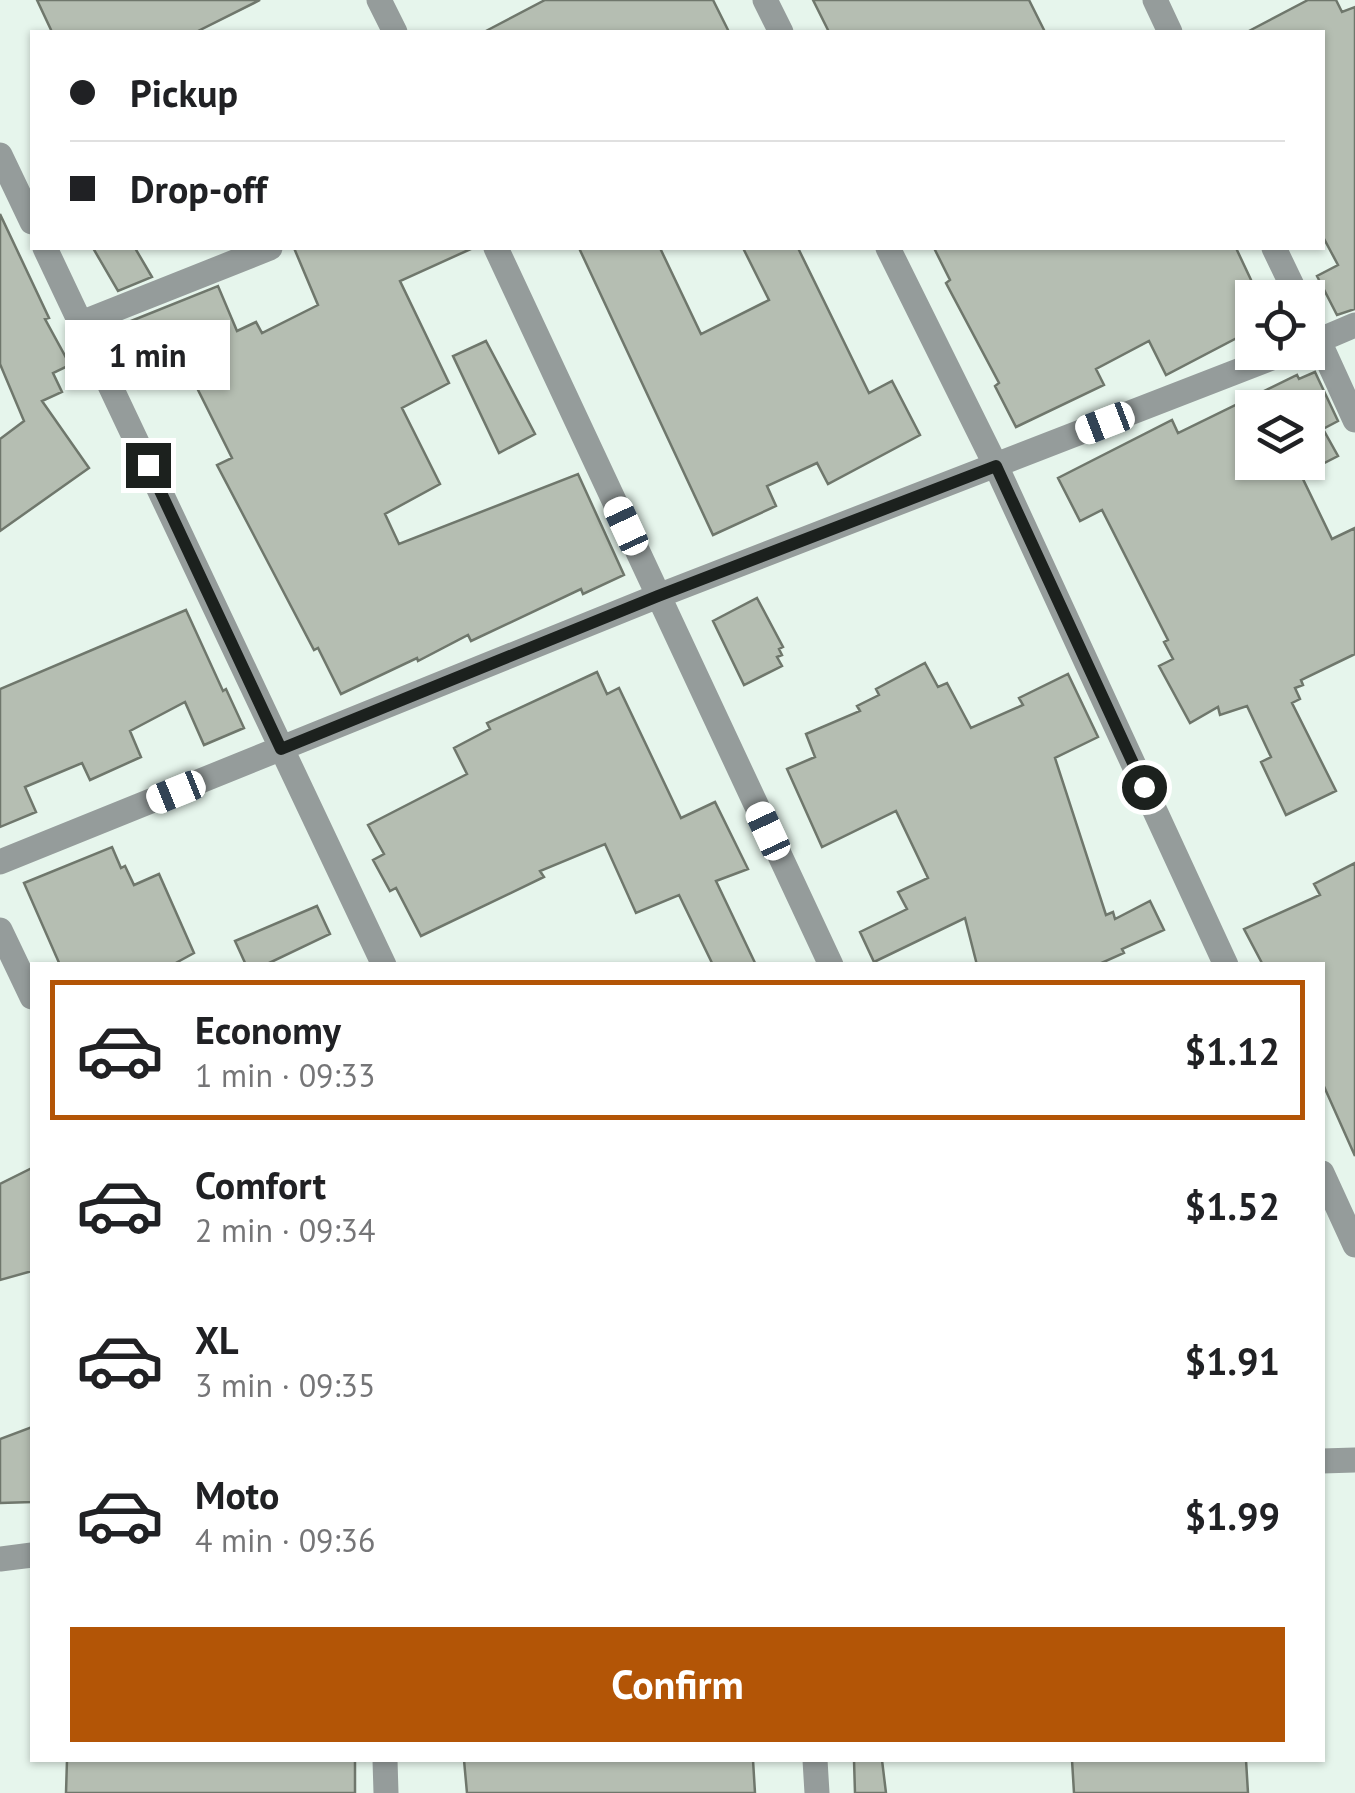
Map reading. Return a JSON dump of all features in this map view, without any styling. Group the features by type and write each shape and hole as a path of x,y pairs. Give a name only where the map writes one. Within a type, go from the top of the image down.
{"street":[{"path":"379,0 394,30"},
{"path":"765,0 780,30"},
{"path":"1155,0 1169,30"},
{"path":"0,155 30,218"},
{"path":"46,250 383,962"},
{"path":"81,323 265,250"},
{"path":"497,250 831,962"},
{"path":"889,250 996,466 1225,962"},
{"path":"1275,250 1289,280"},
{"path":"1325,337 1355,325"},
{"path":"1325,364 1355,420"},
{"path":"0,862 658,596 1241,370"},
{"path":"0,930 30,993"},
{"path":"1325,1187 1355,1245"},
{"path":"1325,1461 1355,1460"},
{"path":"0,1559 30,1555"},
{"path":"385,1762 386,1793"},
{"path":"814,1762 817,1793"}],"building":[{"path":"37,0 260,0 200,30 51,30"},
{"path":"545,0 713,0 728,30 488,30"},
{"path":"813,0 1029,0 1044,30 828,30"},
{"path":"1308,0 1336,0 1342,12 1355,7 1355,309 1337,315 1325,292 1325,280 1317,276 1338,265 1325,241 1325,30 1251,30"},
{"path":"0,214 49,318 45,319 70,365 53,373 62,392 42,401 89,468 0,531 0,439 24,421 0,364"},
{"path":"94,250 136,250 152,277 118,291"},
{"path":"295,250 469,250 400,281 449,383 402,408 440,484 385,514 399,544 578,474 624,575 583,594 581,589 471,641 468,635 341,694 217,465 232,458 190,374 162,387 131,321 218,286 237,331 256,322 262,333 318,305"},
{"path":"580,250 661,250 701,334 769,300 744,250 799,250 869,393 892,381 920,435 828,484 817,463 767,486 776,506 713,535"},
{"path":"935,250 1237,250 1251,280 1235,280 1235,339 1166,375 1149,341 1096,369 1104,385 1016,427 995,386 999,383 946,283 950,280"},
{"path":"486,341 535,434 499,453 453,356"},
{"path":"1315,372 1323,390 1266,390 1297,375 1299,379"},
{"path":"1325,393 1338,421 1325,428"},
{"path":"1235,405 1235,480 1303,480 1332,539 1355,528 1355,654 1301,680 1303,685 1295,688 1300,699 1292,703 1336,791 1286,815 1261,762 1271,757 1247,706 1220,715 1218,707 1190,723 1159,666 1173,659 1164,642 1168,640 1102,510 1080,521 1058,478 1172,420 1178,433"},
{"path":"1325,433 1338,456 1325,463"},
{"path":"757,598 783,647 779,649 782,655 777,657 782,666 744,685 713,621"},
{"path":"186,610 244,728 204,745 185,702 130,731 141,757 90,780 82,763 25,787 36,812 0,827 0,689"},
{"path":"925,663 938,687 947,683 971,728 1023,705 1019,698 1068,674 1098,737 1055,758 1106,915 1113,912 1115,919 1150,901 1164,930 1104,962 976,962 965,918 874,962 860,932 907,909 898,892 928,878 896,811 822,847 787,769 815,757 806,734 860,711 857,706 879,695 876,689"},
{"path":"597,672 607,694 619,688 681,818 715,802 748,869 716,881 755,962 712,962 679,895 636,913 605,844 540,871 544,877 421,936 396,888 390,891 373,860 384,854 368,825 467,774 454,748 490,729 487,723"},
{"path":"112,847 134,885 159,874 194,953 178,962 59,962 24,883"},
{"path":"1355,863 1355,1156 1325,1089 1325,962 1261,962 1244,929 1320,895 1314,884"},
{"path":"317,906 330,934 271,962 245,962 235,941"},
{"path":"30,1169 30,1272 0,1280 0,1184"},
{"path":"30,1428 30,1502 0,1503 0,1439"},
{"path":"67,1762 355,1762 355,1793 66,1793"},
{"path":"464,1762 753,1762 755,1793 467,1793"},
{"path":"854,1762 882,1762 886,1793 855,1793"},
{"path":"1072,1762 1246,1762 1248,1793 1074,1793"}],"route":[{"path":"148,465 281,749 658,596 996,466 1144,787"}]}
